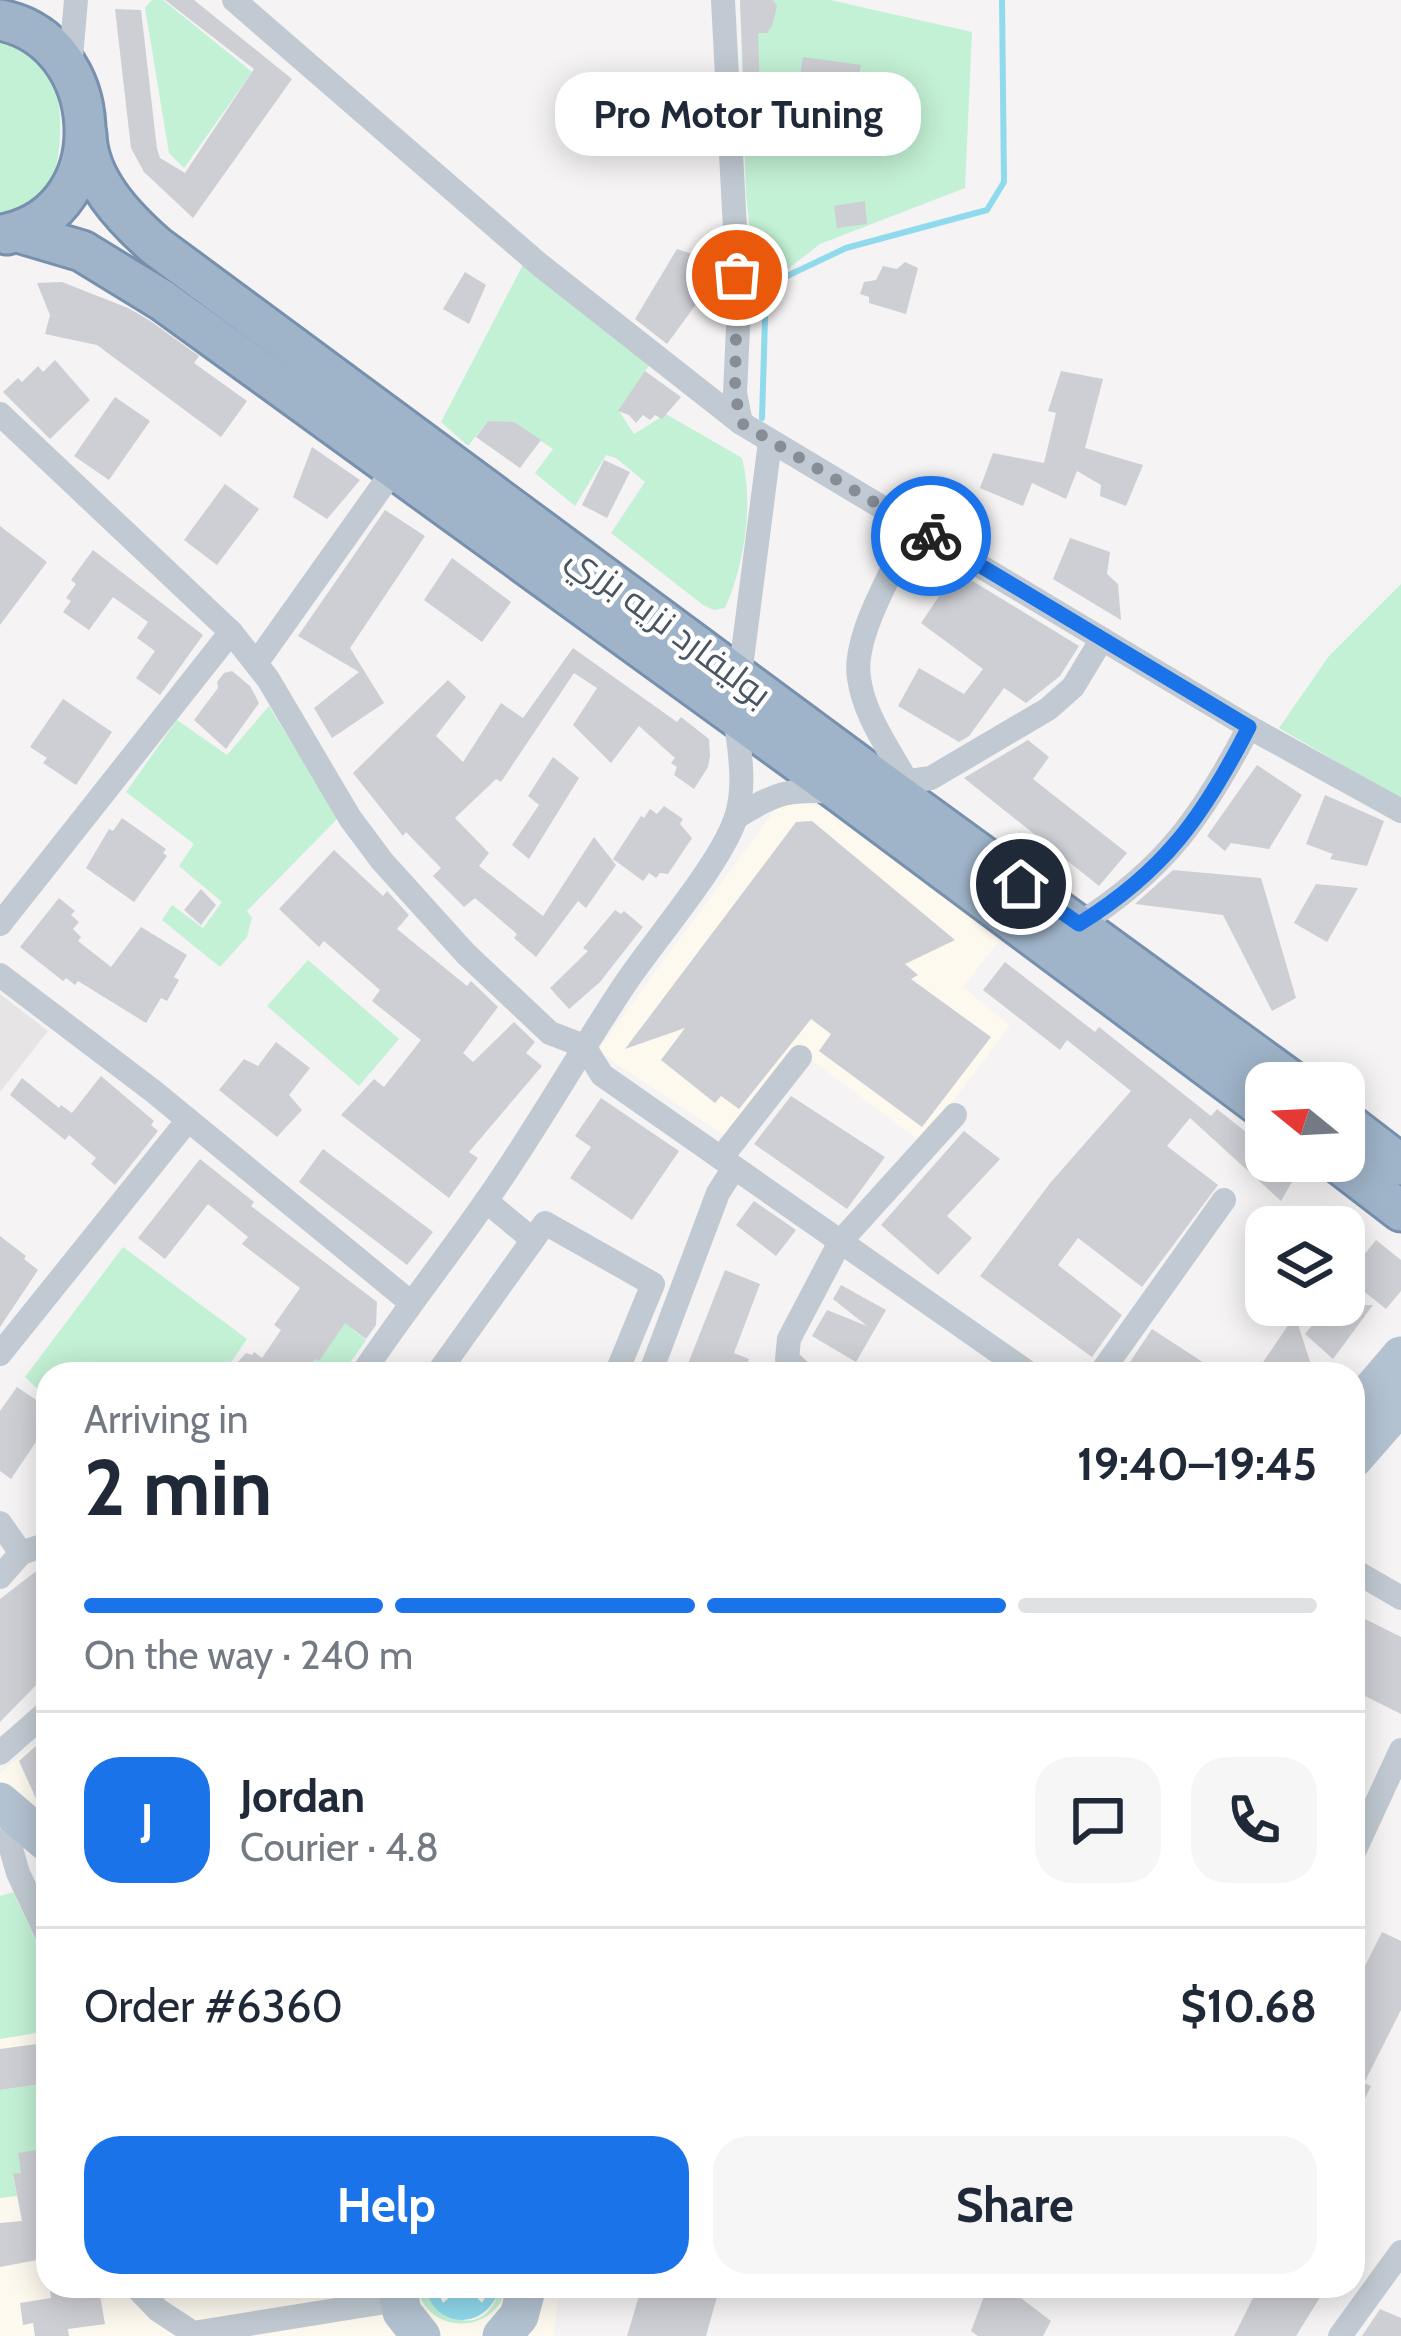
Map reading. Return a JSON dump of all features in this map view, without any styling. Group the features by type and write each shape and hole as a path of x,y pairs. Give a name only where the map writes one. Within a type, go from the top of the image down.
{"highway":[{"path":"0,20 43,36 75,81"},
{"name":"بوليفارد نزيه بزري","path":"75,81 86,155 109,194 156,246 894,783 1266,1062"},
{"path":"9,234 53,213 67,199 86,134"},
{"name":"بوليفارد نزيه بزري","path":"9,234 62,242 130,278 840,792 1245,1094"},
{"path":"1365,1137 1401,1165"},
{"path":"1363,1182 1401,1211"}],"main road":[{"path":"1365,1398 1401,1356"},
{"path":"1365,1445 1401,1404"},
{"path":"3,1824 36,1838"},
{"path":"3,1824 36,1860"},
{"path":"400,2298 408,2323 421,2336"},
{"path":"513,2332 525,2298"}],"street":[{"path":"75,81 71,58 76,0"},
{"path":"234,0 557,279 741,423 1249,727 1401,811"},
{"path":"723,0 739,307 735,393 741,423"},
{"path":"0,413 231,632 256,662 350,818 382,861 466,954 550,1034 584,1046 602,1075 1013,1362"},
{"path":"740,675 770,442"},
{"path":"256,662 395,468"},
{"path":"914,526 869,622 858,675 894,783 931,778 1048,710 1072,687 1102,639"},
{"path":"0,924 231,632"},
{"path":"370,1362 486,1202 584,1046 720,850 737,817 741,760 734,715"},
{"path":"1079,924 1172,851 1207,802 1249,727"},
{"path":"737,817 761,801 792,790 840,792"},
{"path":"0,975 188,1120 410,1302"},
{"path":"655,1362 728,1163 800,1057"},
{"path":"789,1362 789,1339 840,1242 955,1115"},
{"path":"0,1354 188,1120"},
{"path":"1109,1362 1224,1200"},
{"path":"486,1202 533,1240"},
{"path":"446,1362 545,1222 653,1284 621,1362"},
{"path":"0,1523 21,1553"},
{"path":"0,1577 21,1553 36,1548"},
{"path":"1365,1577 1401,1598"},
{"path":"0,1754 36,1722"},
{"path":"1365,1828 1401,1750"},
{"path":"3,1824 36,1911"},
{"path":"1365,2283 1401,2252"},
{"path":"146,2298 192,2334 373,2298"},
{"path":"1340,2336 1358,2298"}],"shaded area":[{"path":"792,802 830,808 1005,933 963,987 1010,1026 921,1142 798,1050 725,1136 597,1051 778,806"},
{"path":"0,994 48,1031 0,1092"},
{"path":"36,1743 36,1820 0,1788 0,1773"},
{"path":"36,2033 36,2298 559,2298 554,2336 0,2336 0,2039"}],"green space":[{"path":"152,0 163,0 252,72 184,168 169,153 145,8"},
{"path":"740,0 830,0 972,32 965,188 820,244 757,293 746,195"},
{"path":"0,35 37,54 49,69 56,86 60,127 56,169 42,199 0,218"},
{"path":"526,259 652,361 619,411 634,434 666,414 742,458 745,534 725,608 703,605 611,533 645,482 616,458 606,455 575,506 535,473 553,449 514,423 488,421 468,446 441,422"},
{"path":"1401,584 1401,799 1279,728 1329,656"},
{"path":"269,706 338,818 247,911 252,918 247,937 220,967 162,920 172,905 203,928 222,902 179,866 194,844 126,792 177,720 227,755"},
{"path":"308,960 399,1039 359,1086 267,1006"},
{"path":"123,1247 247,1339 231,1362 36,1362"},
{"path":"338,1317 366,1340 350,1362 313,1362 319,1360"},
{"path":"36,1362 36,1388 25,1377"},
{"path":"13,1892 36,1940 36,2033 0,2039 0,1896"},
{"path":"36,2085 36,2159 13,2175 17,2196 0,2198 0,2090"},
{"path":"422,2298 432,2298 443,2311 466,2320 487,2313 496,2298 502,2298 490,2314 476,2321 461,2324 433,2314"}],"water":[{"path":"478,2298 482,2303 485,2298 495,2298 484,2312 461,2320 450,2318 430,2301"}],"building":[{"path":"165,0 194,0 292,79 193,218 144,172 131,148 115,9 141,10 157,149 160,158 185,173 254,69"},
{"path":"740,0 773,0 777,6 772,26 767,33 758,33 760,92 744,90"},
{"path":"803,57 861,65 852,110 796,101"},
{"path":"871,119 889,131 870,156 853,143"},
{"path":"865,201 867,224 837,228 834,206"},
{"path":"677,249 716,261 711,284 667,344 635,319"},
{"path":"905,262 918,268 906,314 869,303 869,297 860,294 864,282 876,280 883,266 897,269"},
{"path":"465,272 486,285 469,324 443,309"},
{"path":"62,282 149,320 199,356 194,363 247,401 221,437 97,345 45,334 50,315 37,283"},
{"path":"55,360 90,400 50,439 3,392 18,378 22,382 38,366 43,372"},
{"path":"645,371 681,397 662,419 643,415 636,423 618,411"},
{"path":"1061,371 1103,379 1085,448 1143,465 1126,506 1100,496 1101,485 1077,471 1066,499 1032,483 1023,506 980,488 993,453 1044,463 1056,413 1048,411"},
{"path":"115,397 150,421 109,480 74,456"},
{"path":"488,421 514,422 541,440 520,468 476,437"},
{"path":"312,447 360,480 327,519 293,497"},
{"path":"604,460 630,472 607,518 582,505"},
{"path":"225,484 259,509 217,565 184,540"},
{"path":"385,510 425,536 350,648 384,703 332,738 314,708 359,672 298,636"},
{"path":"0,526 47,562 0,625"},
{"path":"1070,538 1110,552 1107,574 1118,584 1121,620 1053,579"},
{"path":"93,550 203,635 160,695 136,678 155,651 137,638 148,622 113,597 89,630 63,612 76,584 71,580"},
{"path":"452,558 511,602 482,642 424,600"},
{"path":"956,571 1079,646 1060,676 1026,703 1004,688 969,736 959,742 898,706 919,668 964,694 983,669 921,623"},
{"path":"573,648 677,722 681,717 709,739 710,756 694,789 674,775 677,767 671,763 675,758 639,726 611,763 573,725 597,688 574,673 501,782 496,779 455,818 489,853 479,866 543,916 594,837 616,865 586,908 578,901 536,957 475,898 464,907 433,876 441,868 406,832 403,836 353,773 448,680 466,697 436,736 463,762 501,703 523,718"},
{"path":"232,671 250,686 259,703 226,749 194,720 218,688 217,682"},
{"path":"63,699 112,732 76,785 43,763 47,758 30,747"},
{"path":"1028,740 1049,757 1033,779 1127,853 1099,886 964,778"},
{"path":"553,757 579,778 529,859 512,845 539,805 528,796"},
{"path":"1257,765 1302,795 1269,849 1231,843 1225,851 1207,836"},
{"path":"1325,795 1384,821 1367,866 1330,859 1333,854 1306,844"},
{"path":"664,806 683,819 680,824 692,838 668,874 656,878 649,873 643,881 613,859 641,816 650,809 657,814"},
{"path":"122,818 166,849 167,856 134,902 86,868 109,829 113,831"},
{"path":"812,821 955,940 905,964 918,975 911,979 991,1037 922,1127 819,1051 831,1034 811,1019 739,1109 721,1096 715,1103 661,1060 685,1028 625,1049 796,822"},
{"path":"334,850 383,896 387,891 409,915 397,929 467,986 471,981 498,1007 463,1053 473,1062 514,1022 535,1042 526,1053 542,1066 469,1152 478,1158 449,1198 341,1115 374,1079 384,1087 421,1040 372,1001 380,990 324,941 319,947 279,909"},
{"path":"1173,870 1261,878 1296,998 1272,1011 1223,915 1135,904"},
{"path":"1316,884 1358,888 1327,942 1294,923"},
{"path":"201,889 216,905 201,925 184,910"},
{"path":"59,898 75,911 71,915 79,922 73,929 81,937 78,941 111,967 141,927 187,955 167,1001 161,998 146,1023 78,981 75,985 66,978 63,981 20,947"},
{"path":"615,910 624,911 643,927 600,982 569,1009 550,988 588,951 583,948"},
{"path":"1005,962 1095,1032 1099,1027 1211,1116 1217,1109 1245,1131 1245,1168 1190,1118 1167,1146 1218,1185 1142,1287 1078,1238 1058,1265 1122,1315 1092,1357 980,1276 1051,1182 1131,1091 1067,1040 1060,1050 983,990"},
{"path":"276,1042 310,1068 289,1095 302,1110 277,1137 219,1090 244,1059 258,1066"},
{"path":"101,1076 154,1121 151,1125 158,1131 115,1185 91,1164 96,1158 69,1135 65,1140 10,1095 22,1078 72,1113"},
{"path":"791,1096 885,1157 847,1209 754,1144"},
{"path":"601,1098 679,1151 632,1220 570,1178 591,1147 575,1136"},
{"path":"964,1131 1000,1159 947,1216 972,1238 938,1275 881,1225"},
{"path":"323,1149 433,1232 407,1265 299,1182"},
{"path":"200,1159 254,1202 251,1206 377,1302 376,1325 366,1339 345,1323 319,1361 238,1362 246,1353 262,1358 281,1330 274,1325 300,1288 242,1244 248,1237 208,1204 165,1259 138,1238"},
{"path":"1260,1182 1292,1182 1281,1201"},
{"path":"754,1201 796,1230 776,1256 736,1225"},
{"path":"0,1236 38,1270 0,1327"},
{"path":"1376,1240 1401,1260 1401,1291 1386,1309 1365,1292 1365,1254"},
{"path":"725,1270 760,1284 734,1353 748,1362 689,1362"},
{"path":"841,1285 886,1310 856,1362 812,1336 827,1310 867,1326 833,1299"},
{"path":"1288,1326 1299,1326 1310,1362 1263,1362"},
{"path":"1312,1326 1357,1326 1333,1359 1305,1334"},
{"path":"1152,1329 1203,1362 1130,1362"},
{"path":"17,1387 36,1400 36,1442 11,1479 0,1471 0,1411"},
{"path":"36,1571 36,1685 0,1722 0,1599"},
{"path":"1365,1619 1401,1637 1401,1714 1365,1696"},
{"path":"36,1746 36,1799 19,1761"},
{"path":"1382,1932 1401,1941 1401,2010 1365,2081 1365,1966"},
{"path":"36,2044 36,2085 0,2090 0,2049"},
{"path":"36,2150 36,2260 0,2267 0,2223 22,2221 13,2174 21,2173 18,2153"},
{"path":"100,2298 105,2324 68,2329 69,2336 35,2336 33,2323 23,2325 20,2303"},
{"path":"638,2298 717,2298 706,2336 627,2336"},
{"path":"983,2298 1021,2298 1051,2321 1043,2336 978,2336 971,2331"},
{"path":"1253,2298 1320,2298 1296,2336 1234,2336"},
{"path":"1380,2309 1401,2318 1401,2336 1362,2336"}],"waterway":[{"path":"762,418 766,286 846,248 987,210 1004,182 1002,0"}],"way so far":[{"path":"737,275 735,393 741,423 931,536"}],"place":[{"name":"Pro Motor Tuning","path":"737,275"}],"route":[{"path":"931,536 1249,727 1227,770 1172,851 1094,914 1079,924 1021,884"}]}
